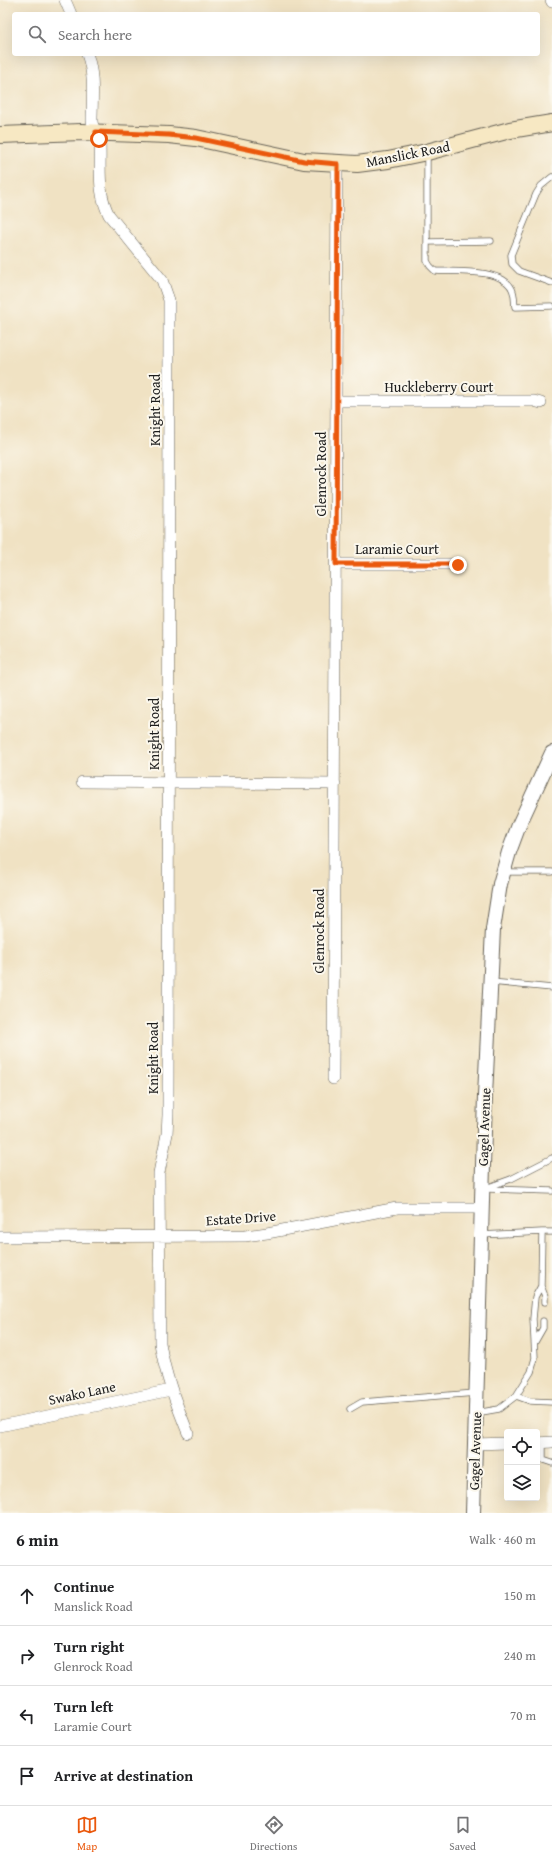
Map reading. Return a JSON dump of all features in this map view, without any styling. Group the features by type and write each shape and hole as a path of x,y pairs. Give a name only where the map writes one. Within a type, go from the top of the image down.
{"main road":[{"name":"Manslick Road","path":"0,135 96,132 169,135 196,138 304,161 357,164 388,160 427,152 510,130 552,123"}],"street":[{"path":"65,0 70,12"},
{"name":"Knight Road","path":"87,56 93,84 92,122 100,143 101,194 105,207 109,215 162,280 169,300 168,1115 167,1134 159,1173 160,1343 163,1363 171,1390 188,1433"},
{"name":"Glenrock Road","path":"333,1079 338,164"},
{"name":"Huckleberry Court","path":"337,401 534,401 540,403"},
{"name":"Laramie Court","path":"336,564 458,565"},
{"name":"Gagel Avenue","path":"473,1513 490,982 495,909 503,872 519,825 552,753"},
{"path":"82,782 335,784"},
{"name":"Estate Drive","path":"0,1237 245,1236 267,1234 396,1208 482,1208"},
{"name":"Swako Lane","path":"0,1426 171,1390"},
{"path":"475,1444 504,1443"}],"lane":[{"path":"427,152 427,260 430,266 435,271 496,276 503,278 512,289 515,308 552,306"},
{"path":"551,179 536,194 511,255 512,264 519,271 552,283"},
{"path":"427,242 491,241"},
{"path":"503,872 552,872"},
{"path":"490,982 552,988"},
{"path":"483,1189 511,1179 552,1158"},
{"path":"483,1189 552,1191"},
{"path":"542,1232 541,1286 545,1296 545,1302"},
{"path":"481,1235 552,1232"},
{"path":"476,1413 499,1409 516,1396 531,1372 535,1358 533,1319 535,1297 541,1286"},
{"path":"534,1342 543,1328 544,1321"},
{"path":"350,1409 362,1402 476,1393"},
{"path":"516,1396 530,1401 552,1402"},
{"path":"544,1443 543,1460 552,1463"}],"route":[{"path":"99,139 96,132 169,135 196,138 304,161 338,164 336,564 458,565"}]}
